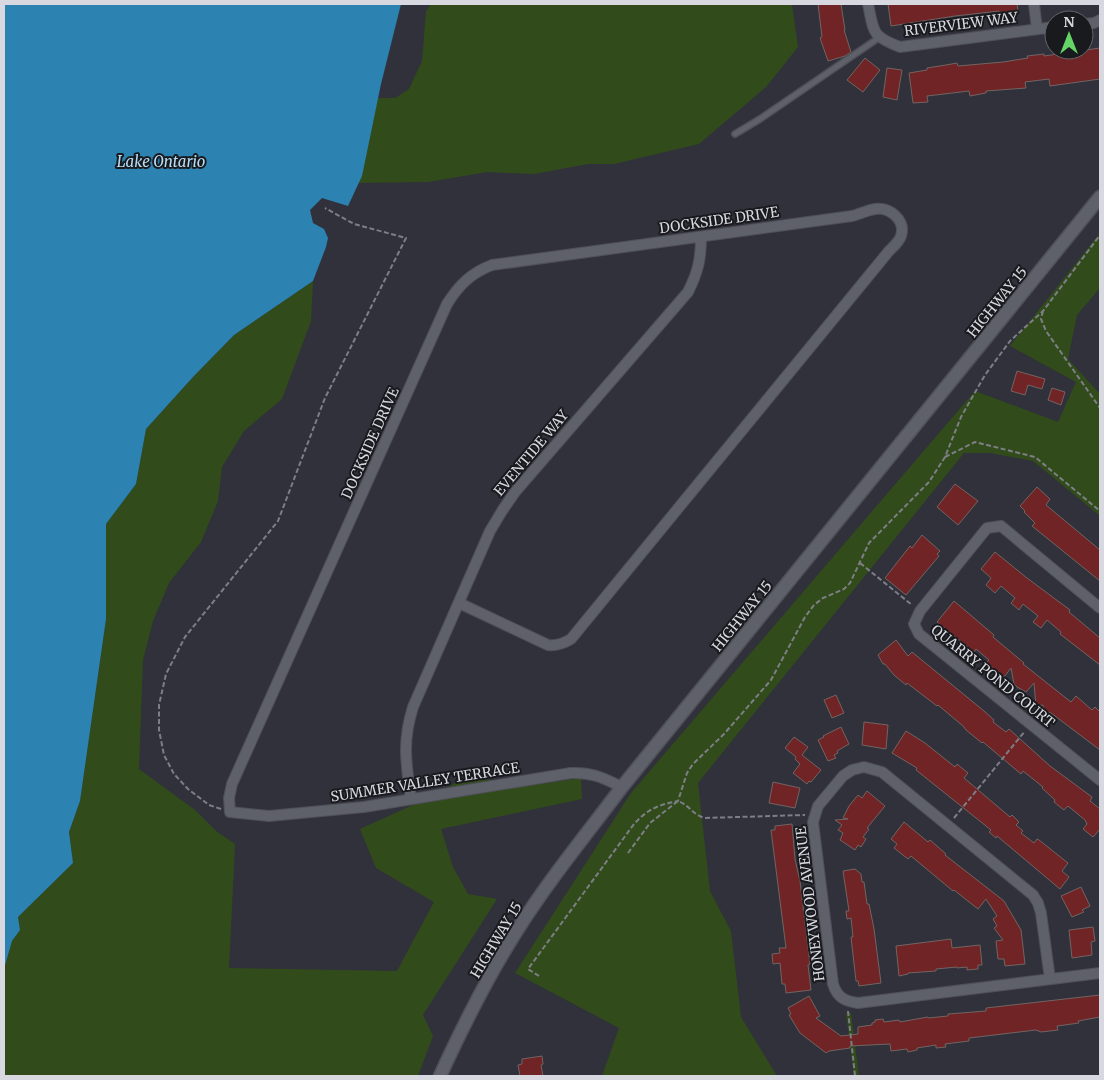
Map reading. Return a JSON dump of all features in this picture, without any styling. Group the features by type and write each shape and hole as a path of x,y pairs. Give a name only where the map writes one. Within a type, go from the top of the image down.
{"main road":[{"name":"HIGHWAY 15","path":"440,1076 474,1007 516,932 551,880 622,787 1100,197"}],"street":[{"path":"868,4 873,28 880,37"},
{"path":"1034,4 1037,28"},
{"name":"RIVERVIEW WAY","path":"880,37 900,47 1044,28"},
{"name":"DOCKSIDE DRIVE","path":"230,812 229,798 232,784 455,290 472,275 492,265 852,216 876,209 896,214 902,223 902,234 897,244 889,251 571,639 564,644 548,645 458,603"},
{"name":"EVENTIDE WAY","path":"411,799 405,759 405,741 408,724 414,706 490,531 515,492 688,292 696,275 700,257 700,236"},
{"path":"920,611 986,528 1001,526 1100,608"},
{"name":"QUARRY POND COURT","path":"920,611 914,624 919,634 1100,780"},
{"name":"HONEYWOOD AVENUE","path":"847,1002 836,995 833,984 813,822 818,806 843,776 852,770 864,768 882,772 1033,895 1038,903 1050,979"},
{"name":"SUMMER VALLEY TERRACE","path":"230,812 269,816 364,807 585,772 601,776 622,787"},
{"path":"847,1002 858,1003 1100,973"}],"lane":[{"path":"735,134 880,37"}],"path":[{"path":"230,812 209,805 188,789 174,774 164,755 159,730 159,705 166,674 185,637 278,521 325,398 406,238 354,224 325,208"},
{"path":"628,853 650,823 678,801 687,773 693,764 724,734 771,680 805,617 814,605 823,598 844,589 850,583 869,543 929,482 945,457 970,398 985,375 1010,341 1043,311 1100,236"},
{"path":"1043,311 1041,319 1046,332 1100,408"},
{"path":"945,457 975,442 1035,457 1100,511"},
{"path":"860,563 920,611"},
{"path":"947,826 1031,724"},
{"path":"539,976 528,969 634,824 645,812 660,804 678,801 683,803 697,816 705,818 816,814"},
{"path":"847,1002 855,1076"}],"green space":[{"path":"431,4 792,4 798,47 766,87 699,144 614,164 588,164 534,174 487,172 428,182 352,183 374,98 395,98 409,89 422,61 426,11"},
{"path":"1100,233 1100,288 1077,315 1068,359 1100,394 1100,516 1033,461 990,453 964,453 698,783 710,891 731,931 741,1017 777,1076 602,1076 619,1028 515,973 631,793 975,391 1058,422 1076,382 1010,346"},
{"path":"313,281 311,321 282,399 244,431 222,467 218,501 201,542 169,583 153,621 143,660 139,769 195,810 216,831 235,844 229,968 397,971 434,902 376,868 360,829 426,799 470,775 520,787 581,778 582,799 441,829 453,867 468,894 497,899 423,1015 433,1036 418,1076 4,1076 4,969 12,941 20,930 18,917 73,863 69,832 80,801 106,619 106,524 136,484 146,429 234,335"},
{"path":"846,1013 851,1013 859,1076 854,1076"}],"water":[{"name":"Lake Ontario","path":"4,4 401,4 381,84 362,176 348,206 322,198 310,210 313,223 324,229 328,238 313,281 234,335 146,429 136,484 106,524 106,619 80,801 69,832 73,863 18,917 20,930 12,941 4,969"}],"building":[{"path":"818,4 841,4 844,30 851,52 845,56 828,61 820,38 822,37"},
{"path":"888,4 1017,4 1018,11 999,13 999,11 955,16 891,26"},
{"path":"1100,48 1100,79 1050,86 1049,79 1025,82 1026,88 986,91 986,93 970,96 969,91 927,96 928,102 913,103 909,73 957,63 958,66 1003,62 1044,54 1044,60 1094,60 1094,49"},
{"path":"865,58 880,70 863,92 847,80"},
{"path":"887,68 902,70 897,100 883,97"},
{"path":"1017,371 1045,379 1042,389 1028,385 1025,395 1011,391"},
{"path":"1052,388 1065,392 1061,405 1048,400"},
{"path":"955,484 978,501 958,525 937,507"},
{"path":"1037,487 1050,499 1046,505 1100,550 1100,581 1032,526 1035,523 1020,506"},
{"path":"922,535 940,551 937,554 939,556 906,595 885,578 910,546 912,548"},
{"path":"995,552 1070,610 1069,612 1100,638 1100,665 1060,634 1061,632 1047,620 1041,628 1033,622 1038,616 1023,604 1019,610 1011,603 1015,598 1001,586 995,593 986,585 991,578 981,569"},
{"path":"954,601 994,635 993,637 1023,664 1071,702 1076,696 1092,710 1095,707 1100,712 1100,750 1051,713 1044,711 1043,705 1036,706 1034,683 1026,692 1017,687 1014,684 1011,668 1004,677 986,663 989,660 976,649 974,652 937,622"},
{"path":"896,640 908,656 912,652 984,711 994,720 993,722 1006,732 1009,729 1050,766 1092,797 1090,801 1100,809 1100,829 1093,837 1083,829 1087,824 1085,820 1068,806 1064,810 1054,802 1055,800 1043,787 1023,771 1021,774 938,705 907,683 906,685 883,664 878,655"},
{"path":"836,695 844,713 832,718 824,700"},
{"path":"864,722 888,725 886,749 862,745"},
{"path":"841,727 849,744 837,751 838,753 834,755 836,758 828,761 818,740"},
{"path":"906,731 925,743 955,767 957,764 968,773 964,778 1010,817 1012,815 1019,822 1016,825 1023,831 1021,833 1034,843 1037,839 1039,840 1068,863 1062,871 1069,877 1060,889 997,836 996,838 989,832 991,830 916,770 917,768 892,753"},
{"path":"794,737 808,747 802,755 821,770 807,784 793,773 800,764 795,759 796,757 785,748"},
{"path":"773,782 800,788 795,808 769,803"},
{"path":"867,791 885,806 867,828 869,829 863,837 866,839 861,847 858,845 855,850 840,840 843,833 838,830 842,825 835,820 848,819 843,818 849,806 858,795 862,798"},
{"path":"904,822 928,842 930,840 945,855 1004,901 1021,930 1025,964 1005,966 1004,959 998,959 996,941 1003,940 994,928 997,926 993,919 997,916 986,899 978,909 911,856 908,859 894,848 897,844 891,839"},
{"path":"792,824 810,964 808,965 811,990 786,993 785,984 782,984 780,963 773,964 772,954 780,953 779,948 786,948 771,830 775,830 775,826"},
{"path":"855,869 861,874 862,882 864,882 867,904 869,904 874,929 881,983 859,986 858,981 856,981 851,937 853,937 851,918 847,919 846,911 849,911 843,871"},
{"path":"1081,887 1090,906 1082,910 1084,912 1072,917 1061,896"},
{"path":"1093,927 1095,941 1091,942 1092,955 1072,958 1069,930"},
{"path":"951,939 952,948 980,945 982,965 978,965 978,969 967,970 967,967 957,967 908,973 899,976 896,946"},
{"path":"1100,995 1100,1017 1078,1021 1079,1023 1057,1026 1058,1030 1041,1032 1036,1030 969,1038 969,1041 945,1044 946,1047 936,1048 936,1045 917,1048 917,1050 908,1052 907,1049 891,1051 890,1044 850,1046 850,1048 826,1053 800,1033 789,1015 791,1014 788,1008 809,996 820,1016 816,1018 841,1036 858,1034 858,1027 872,1025 875,1020 883,1019 884,1022 899,1020 900,1022 948,1016 948,1014 986,1011 986,1008"},
{"path":"542,1056 543,1076 520,1076 518,1065 522,1064 522,1059"}]}
